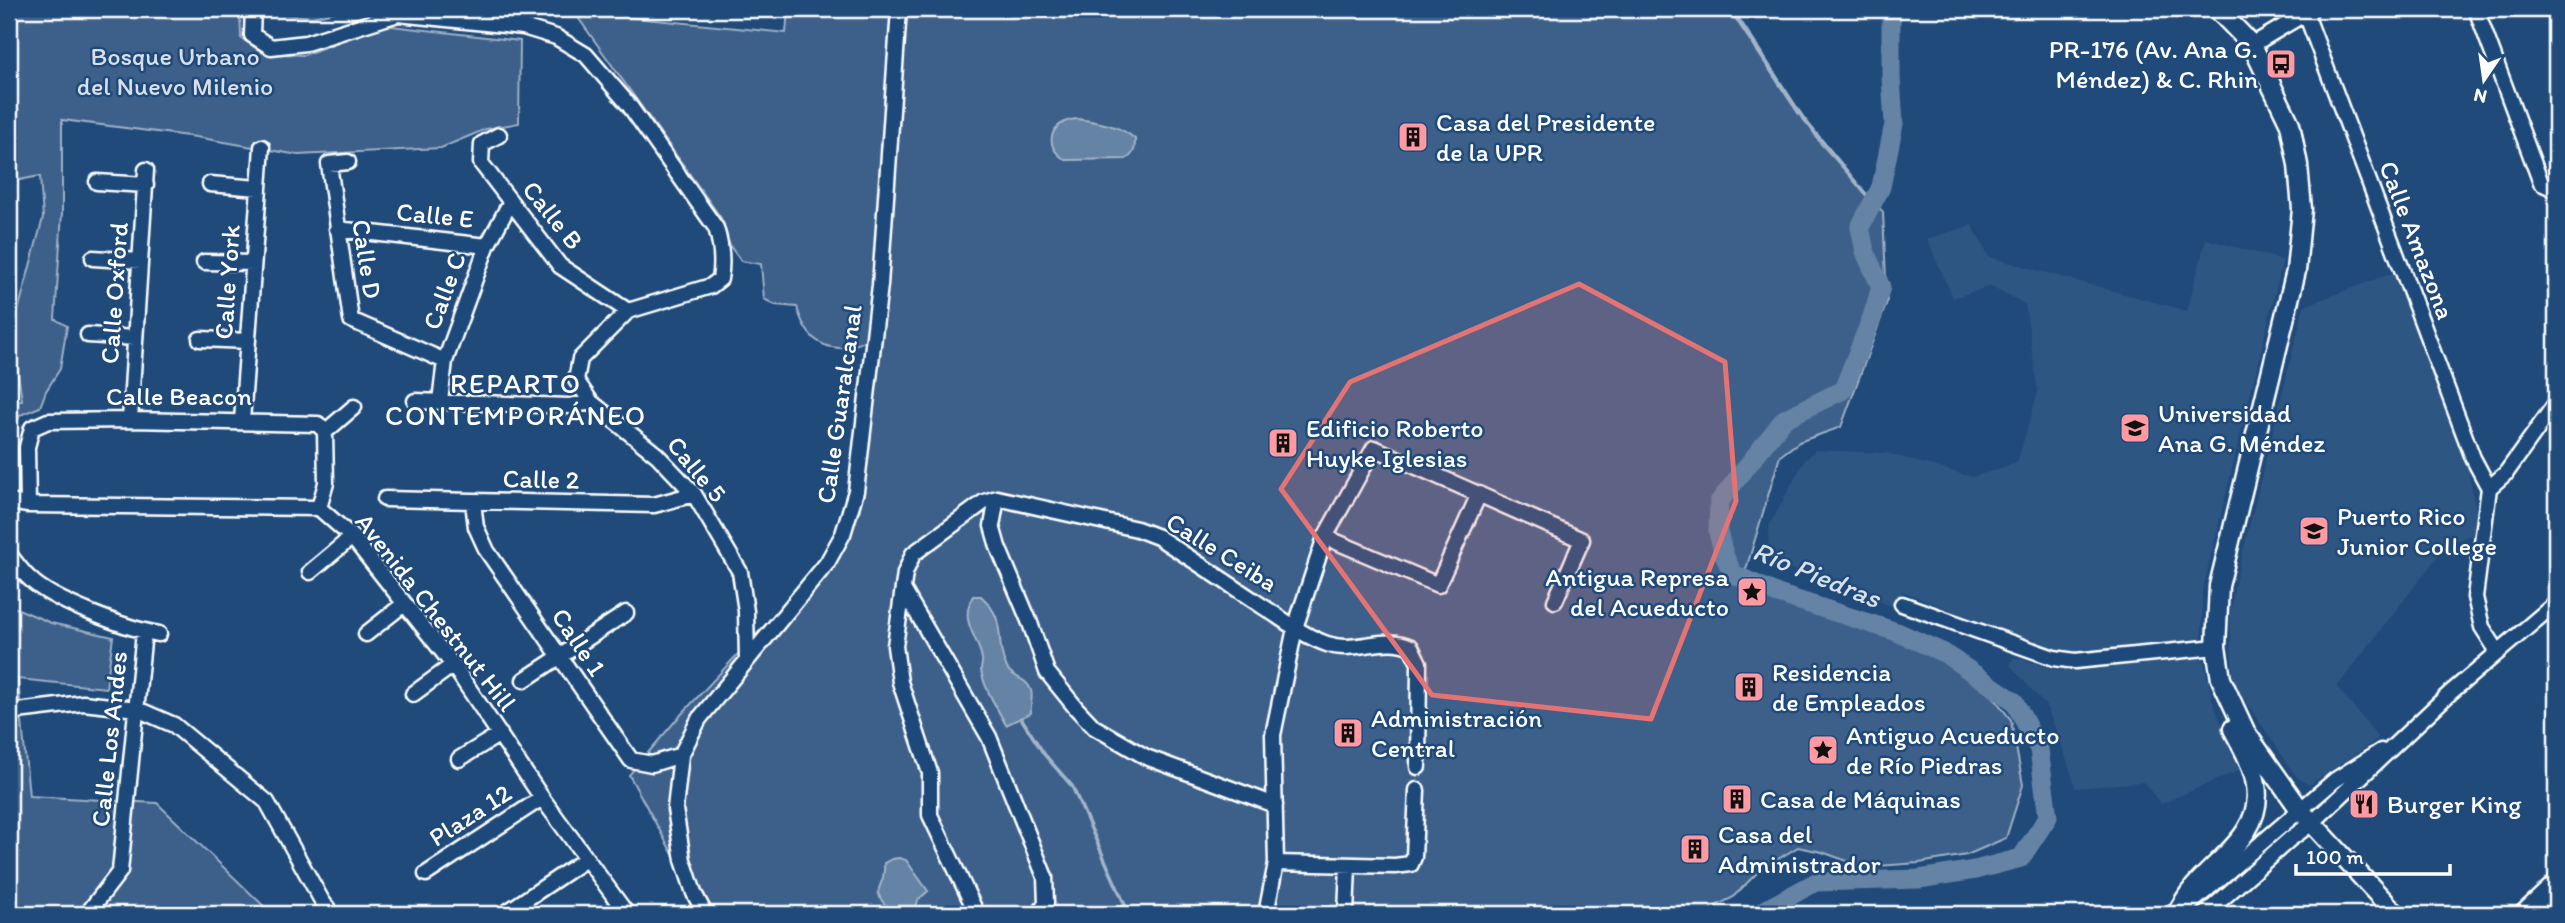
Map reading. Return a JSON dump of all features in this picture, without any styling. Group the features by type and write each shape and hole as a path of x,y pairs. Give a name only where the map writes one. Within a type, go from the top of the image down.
{"highway":[{"path":"2526,914 2556,886"}],"main road":[{"path":"2177,914 2191,891 2235,847 2252,822 2256,807 2257,786 2220,697 2221,679 2216,647 2219,586 2296,271 2302,209 2298,165 2290,124 2252,45 2217,9"},
{"path":"2221,679 2246,733 2306,817 2396,914"}],"street":[{"path":"253,9 251,35 271,47 306,43 398,14 523,27 556,37 586,55 629,105 716,228 720,239 720,279 711,286 628,311"},
{"name":"Calle Guaralcanal","path":"705,914 683,860 675,809 681,755 699,719 827,563 852,512 880,285 899,9"},
{"path":"2476,9 2541,183 2556,190"},
{"path":"2252,45 2307,10"},
{"name":"Calle Amazona","path":"2307,10 2473,458 2489,488"},
{"name":"Calle B","path":"499,135 482,144 481,163 510,203 560,267 628,311"},
{"name":"Calle York","path":"242,421 262,146"},
{"name":"Calle D","path":"348,162 329,164 351,320 445,361"},
{"name":"Calle Oxford","path":"97,182 146,177 130,419"},
{"path":"210,184 258,188"},
{"name":"Calle C","path":"440,401 445,361 487,246 510,203"},
{"name":"Calle E","path":"337,229 487,246"},
{"path":"93,258 140,261"},
{"path":"204,262 253,264"},
{"name":"Calle 5","path":"628,311 580,359 576,380 591,402 657,455 694,494 740,572 746,611 747,660"},
{"path":"88,335 135,338"},
{"path":"200,339 248,341"},
{"path":"415,401 570,406 591,402"},
{"path":"2498,652 2482,627 2475,597 2489,488 2506,473 2556,403"},
{"path":"319,508 326,483 325,432 354,407"},
{"name":"Calle Beacon","path":"28,505 27,447 32,428 48,421 130,419 306,422 318,424 325,432"},
{"path":"1266,914 1276,863 1273,735 1295,628 1325,537 1374,448 1582,540 1555,601"},
{"name":"Calle 2","path":"385,499 654,505 694,494"},
{"path":"1325,537 1437,585 1479,494"},
{"path":"977,914 930,815 930,773 900,682 895,646 905,573 913,554 984,502 997,498 992,526 998,547 1047,672 1094,727 1146,757 1275,805"},
{"name":"Calle Ceiba","path":"997,498 1138,528 1158,537 1295,628 1331,646 1370,646 1387,641 1411,647 1419,663 1418,766"},
{"name":"Avenida Chestnut Hill","path":"9,502 28,505 319,508 352,537 453,665 542,797 627,914"},
{"name":"Calle 1","path":"473,502 476,527 487,551 631,760 652,764 681,755"},
{"path":"310,572 352,537"},
{"name":"Calle Los Andes","path":"9,554 31,581 64,601 151,633 137,709 120,871 87,914"},
{"path":"903,589 989,737 1045,877 1046,903 1039,914"},
{"path":"2205,914 2290,839 2335,780 2394,744 2556,603"},
{"path":"366,634 404,604"},
{"path":"1902,604 2054,658 2075,661 2216,647"},
{"path":"524,680 626,613"},
{"path":"413,694 453,665"},
{"path":"9,712 83,704 137,709 174,725 267,802 322,901 332,914"},
{"path":"459,759 500,734"},
{"path":"1276,863 1395,866 1411,864 1415,857 1417,790"},
{"name":"Plaza 12","path":"426,874 542,797"},
{"path":"2177,914 2284,822 2306,817"},
{"path":"504,914 586,859"},
{"path":"1346,914 1348,865"}],"highlighted area":[{"path":"1579,284 1725,362 1736,501 1651,719 1432,695 1281,489 1350,382"}],"shaded area":[{"path":"1078,119 1123,130 1135,139 1133,153 1126,159 1066,160 1054,148 1052,135 1061,124"},
{"name":"Universidad Ana G. Méndez","path":"1972,225 1989,257 2187,311 2206,239 2283,260 2202,593 2202,638 2076,653 2039,644 1902,591 1895,607 1783,566 1767,555 1770,524 1803,463 1815,450 1886,453 1972,477 2017,463 2038,392 2025,304 1991,286 1953,298 1927,239"},
{"name":"Universidad Ana G. Méndez","path":"2395,272 2467,462 2476,511 2474,534 2447,544 2337,687 2379,738 2309,785 2297,777 2233,683 2230,617 2235,583 2304,306"},
{"path":"973,596 981,596 990,605 998,623 1001,649 1007,668 1031,690 1031,713 1006,725 983,677 980,651 968,622 969,605"},
{"path":"2014,657 2057,670 2203,658 2214,706 2242,769 2161,804 2143,782 2076,788 2046,706 2010,665"},
{"path":"899,858 906,860 928,891 918,900 915,910 905,914 894,914 878,893 883,879 884,863"}],"green space":[{"name":"Bosque Urbano del Nuevo Milenio","path":"9,9 240,9 241,38 263,53 304,55 383,25 520,41 519,123 486,129 441,148 298,155 196,137 62,120 62,213 55,319 67,326 60,369 46,391 40,407 20,415 9,439 9,402 22,400 12,333 43,218 40,176 9,182"},
{"name":"Bosque Urbano del Nuevo Milenio","path":"272,9 348,9 312,17 273,14"},
{"path":"788,9 1733,9 1821,144 1883,212 1887,302 1841,427 1799,442 1780,456 1744,576 1756,583 1900,630 1969,665 2011,720 2023,785 2006,838 1967,855 1919,863 1864,867 1822,852 1798,847 1760,870 1732,898 1711,908 1709,914 706,914 629,775 677,719 828,558 859,514 868,457 878,332 852,346 829,346 810,334 797,307 775,305 764,299 761,264 741,261 730,246 721,218 574,12 786,33"},
{"path":"9,605 51,623 113,637 106,688 18,679 29,796 157,803 272,914 9,914"}],"waterway":[{"path":"1730,9 1799,113 1873,203"},
{"name":"Río Piedras","path":"1757,914 1816,882 1919,879 1975,870 2021,858 2048,817 2039,749 2014,701 1944,653 1897,632 1778,594 1733,574 1718,532 1719,502 1784,419 1843,390 1872,317 1881,287 1865,252 1860,227 1881,187 1894,124 1891,77 1891,21 1894,9"},
{"path":"1021,718 1044,754 1072,786 1129,914"}],"place":[{"name":"PR-176 (Av. Ana G. Méndez) & C. Rhin","path":"2281,64"},
{"name":"Casa del Presidente de la UPR","path":"1413,137"},
{"name":"Universidad Ana G. Méndez","path":"2135,428"},
{"name":"Edificio Roberto Huyke Iglesias","path":"1283,443"},
{"name":"Puerto Rico Junior College","path":"2314,531"},
{"name":"Antigua Represa del Acueducto","path":"1752,592"},
{"name":"Residencia de Empleados","path":"1749,687"},
{"name":"Administración Central","path":"1348,733"},
{"name":"Antiguo Acueducto de Río Piedras","path":"1823,750"},
{"name":"Casa de Máquinas","path":"1737,799"},
{"name":"Burger King","path":"2364,804"},
{"name":"Casa del Administrador","path":"1695,849"}],"district":[{"name":"REPARTO CONTEMPORÁNEO","path":"516,399"}]}
